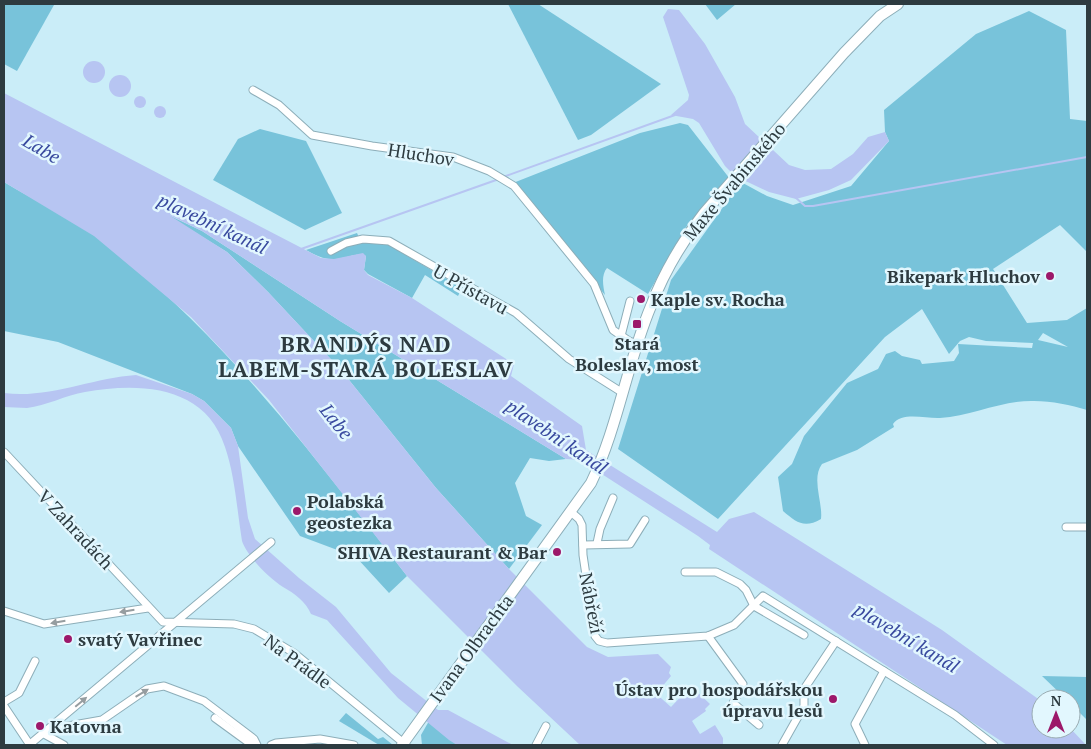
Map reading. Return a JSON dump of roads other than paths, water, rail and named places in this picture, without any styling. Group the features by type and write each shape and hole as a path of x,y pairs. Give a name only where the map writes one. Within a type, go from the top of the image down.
{"main road":[{"name":"Maxe Švabinského","path":"543,551 593,478 623,393 650,307 668,267 695,225 720,194 858,38 880,16 898,4"},
{"name":"Ivana Olbrachta","path":"403,745 418,721 543,551"}],"street":[{"name":"Hluchov","path":"253,90 279,105 312,134 372,146 453,156 491,173 514,186 594,284 601,297 613,330 637,344"},
{"name":"U Přístavu","path":"331,251 346,243 363,239 389,241 516,313 569,359 623,393"},
{"path":"621,336 630,301"},
{"name":"V Zahradách","path":"4,452 148,608 163,622 176,623"},
{"path":"597,543 600,530 613,498"},
{"name":"Nábřeží","path":"571,512 581,521 595,636 599,641 607,643 708,636 734,624 763,596 955,715 994,745"},
{"path":"583,545 597,543 630,544 645,520"},
{"path":"1066,528 1087,527"},
{"path":"4,706 29,745 271,542"},
{"path":"685,572 716,572 740,584 746,590 754,606 804,635"},
{"path":"4,611 44,624 148,608"},
{"name":"Na Prádle","path":"176,623 234,624 254,629 294,653 403,745"},
{"path":"708,636 743,684 734,703 760,724"},
{"path":"782,745 804,706 804,690 836,640"},
{"path":"4,702 19,693 35,661"},
{"path":"864,745 855,724 884,671"},
{"path":"50,729 102,720 147,689 164,686 204,701 254,739 257,745"},
{"path":"216,718 252,745"},
{"path":"536,745 546,726"},
{"path":"44,734 64,745"},
{"path":"271,745 320,739 354,745"}],"water":[{"path":"668,9 679,10 705,44 735,97 745,124 789,165 805,170 831,169 853,154 868,137 885,132 889,141 851,180 829,190 796,199 769,192 735,176 725,166 699,123 693,119 671,115 688,100 689,95 663,17"},
{"path":"94,61 102,64 105,72 102,80 94,83 86,80 83,72 86,64"},
{"path":"120,75 128,78 131,86 128,94 120,97 112,94 109,86 112,78"},
{"path":"4,93 321,258 334,259 363,253 366,256 364,270 368,275 412,298 514,364 511,376 582,426 586,450 717,532 729,519 754,512 942,630 1031,694 1031,739 1080,739 1086,745 1007,745 709,549 710,545 698,536 580,460 566,459 340,321 202,231 169,215 227,252 268,292 341,370 436,488 509,569 587,647 608,657 658,654 671,667 669,673 671,676 661,688 658,685 653,691 671,707 691,686 710,704 705,709 706,711 692,721 700,734 715,725 723,738 723,745 580,745 518,687 407,576 269,400 191,317 94,236 4,182"},
{"path":"142,96 145,97 145,107 138,108 135,107 134,100 135,97"},
{"path":"162,106 165,107 165,117 158,118 155,117 154,110 155,107"},
{"path":"136,375 192,394 204,401 231,428 238,446 248,518 255,539 299,578 336,607 391,673 438,710 448,710 513,745 457,745 449,740 398,698 327,620 311,614 299,598 277,583 259,566 242,541 228,458 216,426 203,411 187,400 168,392 127,388 85,392 27,408 4,407 4,393 20,394 54,391"}],"waterway":[{"path":"503,177 675,115"},
{"path":"795,197 805,206 813,206 1087,157"},
{"path":"301,249 499,179"}],"place":[{"name":"Bikepark Hluchov","path":"1050,276"},
{"name":"Kaple sv. Rocha","path":"641,299"},
{"name":"Stará Boleslav, most","path":"637,324"},
{"name":"Polabská geostezka","path":"297,511"},
{"name":"SHIVA Restaurant & Bar","path":"557,552"},
{"name":"svatý Vavřinec","path":"68,639"},
{"name":"Ústav pro hospodářskou úpravu lesů","path":"833,699"},
{"name":"Katovna","path":"40,726"}],"district":[{"name":"BRANDÝS NAD LABEM-STARÁ BOLESLAV","path":"366,356"}],"water label":[{"name":"Labe","path":"42,148"},
{"name":"plavební kanál","path":"213,223"},
{"name":"Labe","path":"337,421"},
{"name":"plavební kanál","path":"557,436"},
{"name":"plavební kanál","path":"907,637"}]}
